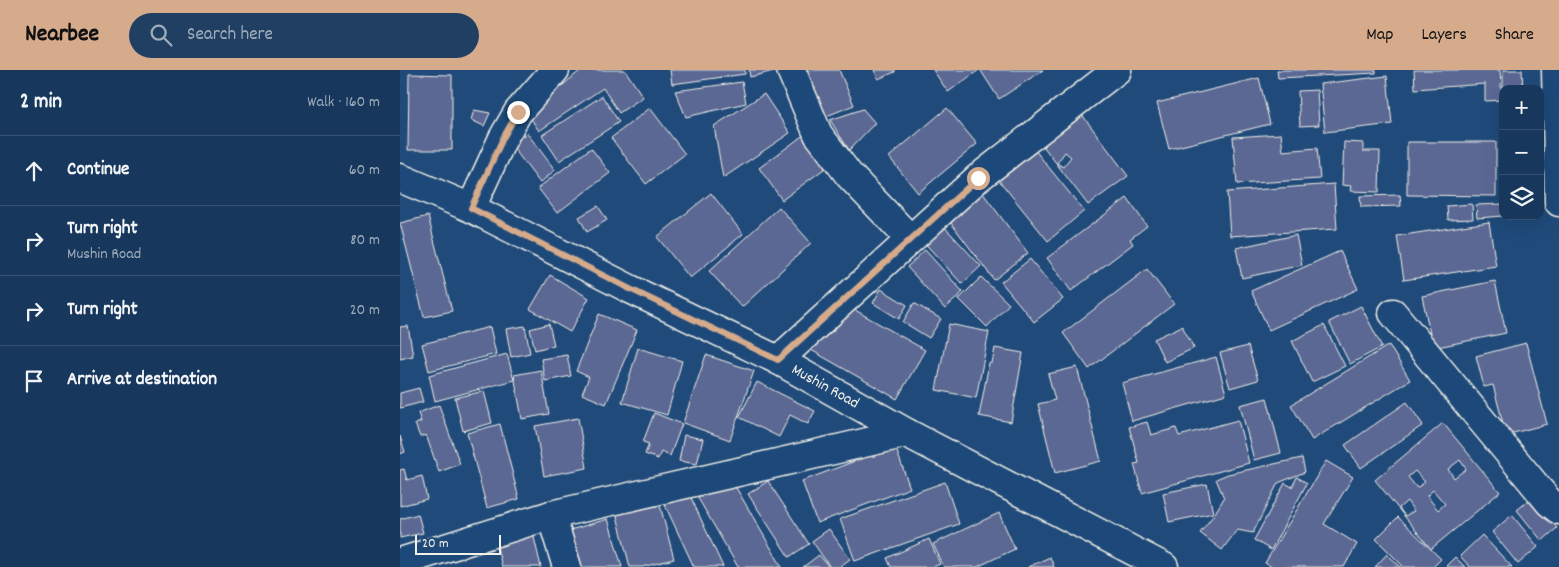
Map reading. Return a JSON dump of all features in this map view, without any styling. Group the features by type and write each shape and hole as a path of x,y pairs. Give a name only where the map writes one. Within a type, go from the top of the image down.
{"street":[{"path":"471,208 503,138 518,112 555,70"},
{"path":"791,70 818,134 849,175 910,239"},
{"path":"778,360 978,178 1117,70"},
{"path":"1556,70 1559,202"},
{"name":"Mushin Road","path":"400,178 471,208 630,289 778,360 907,433 1164,567"},
{"path":"1393,312 1544,496 1559,510"},
{"path":"400,562 551,515 907,433"},
{"path":"551,515 567,567"}],"building":[{"path":"581,70 625,70 643,97 619,113 603,88 539,131 528,114"},
{"path":"670,70 745,70 745,74 672,84"},
{"path":"749,70 778,70 750,77"},
{"path":"804,70 839,70 854,105 824,117"},
{"path":"874,70 895,70 895,72 878,79"},
{"path":"933,70 979,70 948,92"},
{"path":"1043,70 999,99 981,71"},
{"path":"1277,70 1376,70 1376,73 1278,78"},
{"path":"1414,70 1500,70 1499,100 1485,101 1485,84 1415,89"},
{"path":"1503,70 1522,70 1523,85 1503,85"},
{"path":"409,74 452,75 452,150 408,150"},
{"path":"1387,76 1392,124 1325,132 1320,84"},
{"path":"1259,78 1270,124 1169,149 1157,103"},
{"path":"742,82 746,103 686,117 675,91"},
{"path":"1317,90 1319,125 1300,126 1298,91"},
{"path":"764,94 790,133 723,178 714,126"},
{"path":"602,96 619,122 559,161 542,135"},
{"path":"650,108 685,154 646,184 611,138"},
{"path":"947,108 977,144 918,193 889,157"},
{"path":"1077,108 1128,176 1088,205 1037,138","holes":["1065,152 1071,157 1063,167 1057,163"]},
{"path":"863,109 875,123 849,150 830,120"},
{"path":"474,110 490,113 484,126 471,120"},
{"path":"527,133 555,170 540,183 511,145"},
{"path":"805,134 828,166 782,200 759,168"},
{"path":"1281,134 1283,151 1317,148 1320,179 1237,184 1233,137"},
{"path":"1344,142 1363,143 1363,151 1380,151 1379,192 1350,191 1351,186 1342,185"},
{"path":"1407,142 1496,142 1496,196 1407,195"},
{"path":"591,148 610,173 557,213 538,188"},
{"path":"1034,149 1084,211 1048,241 998,179"},
{"path":"1334,184 1337,229 1230,236 1227,192"},
{"path":"979,188 1028,253 994,280 945,215"},
{"path":"711,193 743,234 690,278 657,237"},
{"path":"1400,195 1401,206 1361,207 1360,196"},
{"path":"1127,198 1147,226 1130,239 1133,244 1071,291 1047,258"},
{"path":"1472,204 1473,219 1448,220 1447,206"},
{"path":"1499,204 1499,216 1477,218 1476,205"},
{"path":"598,206 607,220 587,232 579,217"},
{"path":"779,207 811,243 742,307 709,271"},
{"path":"428,216 452,311 424,317 400,223"},
{"path":"939,221 981,266 962,284 920,238"},
{"path":"1489,222 1496,266 1404,280 1397,236"},
{"path":"1296,235 1302,265 1242,278 1236,248"},
{"path":"925,250 963,292 945,309 907,267"},
{"path":"1340,251 1358,289 1269,330 1251,291"},
{"path":"1030,259 1063,299 1034,322 1001,282"},
{"path":"1147,269 1174,304 1089,369 1063,333"},
{"path":"550,275 589,298 570,332 530,309"},
{"path":"981,277 1009,304 987,327 959,299"},
{"path":"1495,281 1506,333 1433,348 1422,296"},
{"path":"881,289 907,305 899,319 873,303"},
{"path":"914,303 941,319 929,338 903,322"},
{"path":"848,306 925,350 897,399 811,350 824,327 833,332"},
{"path":"1361,306 1382,347 1350,364 1329,322"},
{"path":"599,314 637,330 606,404 582,394 589,377 576,371"},
{"path":"549,324 554,345 535,350 530,329"},
{"path":"949,324 989,332 976,398 936,390"},
{"path":"1324,325 1345,366 1312,382 1292,341"},
{"path":"408,326 413,356 400,359 400,327"},
{"path":"525,326 530,353 511,357 506,329"},
{"path":"1182,326 1194,348 1165,362 1154,339"},
{"path":"490,327 496,354 429,371 422,344"},
{"path":"1526,343 1547,424 1506,435 1493,385 1484,387 1476,356"},
{"path":"1389,345 1410,380 1312,440 1291,405"},
{"path":"1248,346 1258,380 1230,388 1220,353"},
{"path":"638,348 682,361 667,415 622,402"},
{"path":"995,348 1023,353 1011,422 979,416 989,363 992,363"},
{"path":"507,354 514,380 435,401 429,375"},
{"path":"567,355 571,376 545,381 541,359"},
{"path":"706,355 754,371 730,440 683,423"},
{"path":"1216,357 1226,394 1132,421 1122,383"},
{"path":"1077,367 1101,461 1055,473 1038,404 1055,400 1048,374"},
{"path":"541,370 549,414 522,419 514,375"},
{"path":"757,382 815,411 808,424 790,415 779,437 739,417"},
{"path":"419,388 423,402 400,408 400,393"},
{"path":"484,391 492,423 463,431 455,398"},
{"path":"1267,398 1281,453 1254,460 1240,405"},
{"path":"1407,402 1423,425 1361,468 1345,445"},
{"path":"439,405 460,464 439,472 426,435 420,437 415,424 421,422 418,413"},
{"path":"654,413 682,424 670,456 661,452 658,459 645,454 649,444 643,442"},
{"path":"578,418 587,468 544,476 535,426"},
{"path":"1238,420 1249,463 1142,493 1134,464 1139,463 1129,427 1147,422 1151,435 1176,428 1179,436"},
{"path":"1443,423 1500,492 1431,549 1375,480","holes":["1460,460 1466,469 1454,478 1448,469","1415,471 1425,482 1417,488 1408,477","1433,490 1445,504 1438,510 1427,496","1407,501 1414,511 1405,516 1399,508"]},
{"path":"500,424 519,499 487,508 467,433"},
{"path":"684,435 703,439 697,464 679,461"},
{"path":"400,436 405,452 400,454"},
{"path":"895,446 910,488 817,523 802,481"},
{"path":"1302,458 1305,472 1278,483 1253,533 1237,530 1222,550 1200,533 1224,498 1216,479 1228,474"},
{"path":"1326,461 1353,477 1324,524 1357,544 1344,567 1272,567 1265,563"},
{"path":"404,469 407,480 422,476 427,499 400,506 400,470"},
{"path":"1297,477 1307,483 1271,550 1254,540 1285,483 1292,487"},
{"path":"731,479 782,567 738,567 698,498"},
{"path":"768,481 809,544 789,557 748,494"},
{"path":"945,482 959,524 855,561 840,519"},
{"path":"1207,484 1213,513 1169,522 1163,493"},
{"path":"688,491 723,567 694,567 664,503"},
{"path":"1532,498 1557,528 1542,541 1517,510"},
{"path":"636,502 638,510 660,505 674,559 642,567 630,567 615,508"},
{"path":"999,513 1015,549 977,567 944,567 933,544"},
{"path":"418,514 423,533 400,538 400,519"},
{"path":"1512,515 1538,547 1518,564 1492,532"},
{"path":"1398,517 1441,559 1433,567 1404,567 1376,539"},
{"path":"608,519 622,567 581,567 570,530"},
{"path":"532,529 541,567 502,567 495,538"},
{"path":"829,529 850,559 839,567 830,567 812,541"},
{"path":"1482,535 1512,567 1470,567 1460,556"},
{"path":"929,539 940,564 933,567 891,567 887,558"},
{"path":"1387,554 1401,567 1375,567"},
{"path":"819,555 829,567 803,567"},
{"path":"1050,557 1054,567 1028,567"},
{"path":"1455,557 1465,567 1445,567"}],"route":[{"path":"518,112 503,138 471,208 630,289 778,360 978,178"}]}
